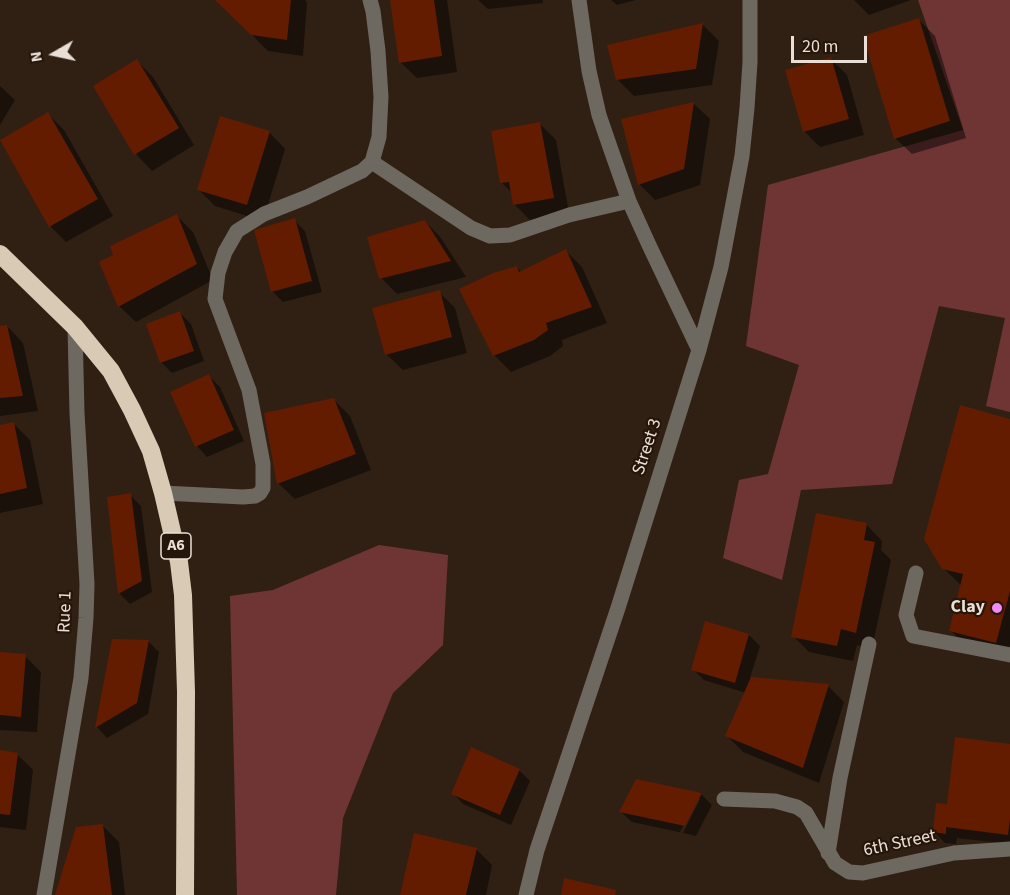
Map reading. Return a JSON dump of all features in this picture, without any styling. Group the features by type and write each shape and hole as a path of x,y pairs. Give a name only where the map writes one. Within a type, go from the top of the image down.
{"highway":[{"name":"A6","path":"0,254 75,327 111,371 127,400 150,452 163,493 177,553 183,595 186,692 185,895"}],"street":[{"path":"163,493 227,498 260,493 264,483 263,464 249,390 215,299 218,273 225,252 237,231 264,214 362,171 372,162 379,136 381,97 378,51 370,0"},
{"path":"579,0 589,71 599,115 629,201 699,350"},
{"name":"Street 3","path":"526,895 537,850 699,350 721,267 741,156 750,62 750,0"},
{"path":"372,162 471,228 490,236 510,235 569,215 629,201"},
{"name":"Rue 1","path":"44,895 81,678 86,618 87,584 77,413 75,327"},
{"path":"916,573 906,615 913,636 1010,655"},
{"path":"828,853 840,778 869,644"},
{"name":"6th Street","path":"724,799 775,801 797,807 806,813 828,853 839,867 849,872 857,873 954,853 1010,849"}],"shaded area":[{"path":"918,0 1010,0 1010,412 986,406 1005,318 939,306 892,484 801,490 782,580 723,558 739,480 768,474 799,365 746,346 768,185 963,130"},
{"path":"379,545 448,555 443,645 393,693 343,818 336,895 237,895 230,596 273,590"}],"building":[{"path":"215,0 291,0 287,40 251,35"},
{"path":"390,0 434,0 442,56 399,63"},
{"path":"919,18 950,121 894,139 863,36"},
{"path":"703,23 696,69 616,80 607,45"},
{"path":"831,57 849,119 803,132 785,70"},
{"path":"137,59 179,128 134,155 93,86"},
{"path":"694,102 684,169 638,185 621,119"},
{"path":"48,112 98,199 49,227 0,140"},
{"path":"220,116 270,131 247,205 197,190"},
{"path":"540,122 554,198 513,205 509,182 500,183 491,131"},
{"path":"177,214 197,264 118,307 99,262 113,255 110,246"},
{"path":"295,218 312,281 271,292 254,230"},
{"path":"425,220 451,261 379,279 367,237"},
{"path":"566,249 592,307 546,323 548,330 534,340 493,356 459,289 493,273 517,266 519,272"},
{"path":"440,290 452,337 385,355 372,308"},
{"path":"180,311 194,351 160,363 146,324"},
{"path":"7,325 23,396 0,398 0,326"},
{"path":"209,374 234,430 195,447 170,392"},
{"path":"334,398 356,454 277,484 264,413"},
{"path":"960,405 1010,419 1010,591 996,643 949,631 963,574 942,569 924,539"},
{"path":"14,422 27,488 0,494 0,425"},
{"path":"131,493 142,581 118,594 107,497"},
{"path":"816,513 867,523 864,540 875,542 856,633 841,629 837,646 791,637"},
{"path":"705,621 749,634 735,683 691,670"},
{"path":"112,639 149,640 137,703 95,728"},
{"path":"0,652 26,654 21,717 0,715"},
{"path":"751,677 829,684 803,768 725,736"},
{"path":"955,737 1010,744 1008,835 946,827 946,834 933,832 936,803 947,804"},
{"path":"471,747 520,769 500,815 451,794"},
{"path":"0,750 18,753 10,815 0,814"},
{"path":"636,779 702,793 685,826 619,812"},
{"path":"103,824 112,895 55,895 76,827"},
{"path":"414,833 477,848 466,895 400,895"},
{"path":"564,878 616,890 615,895 561,895"}],"place":[{"name":"Clay","path":"997,608"}]}
